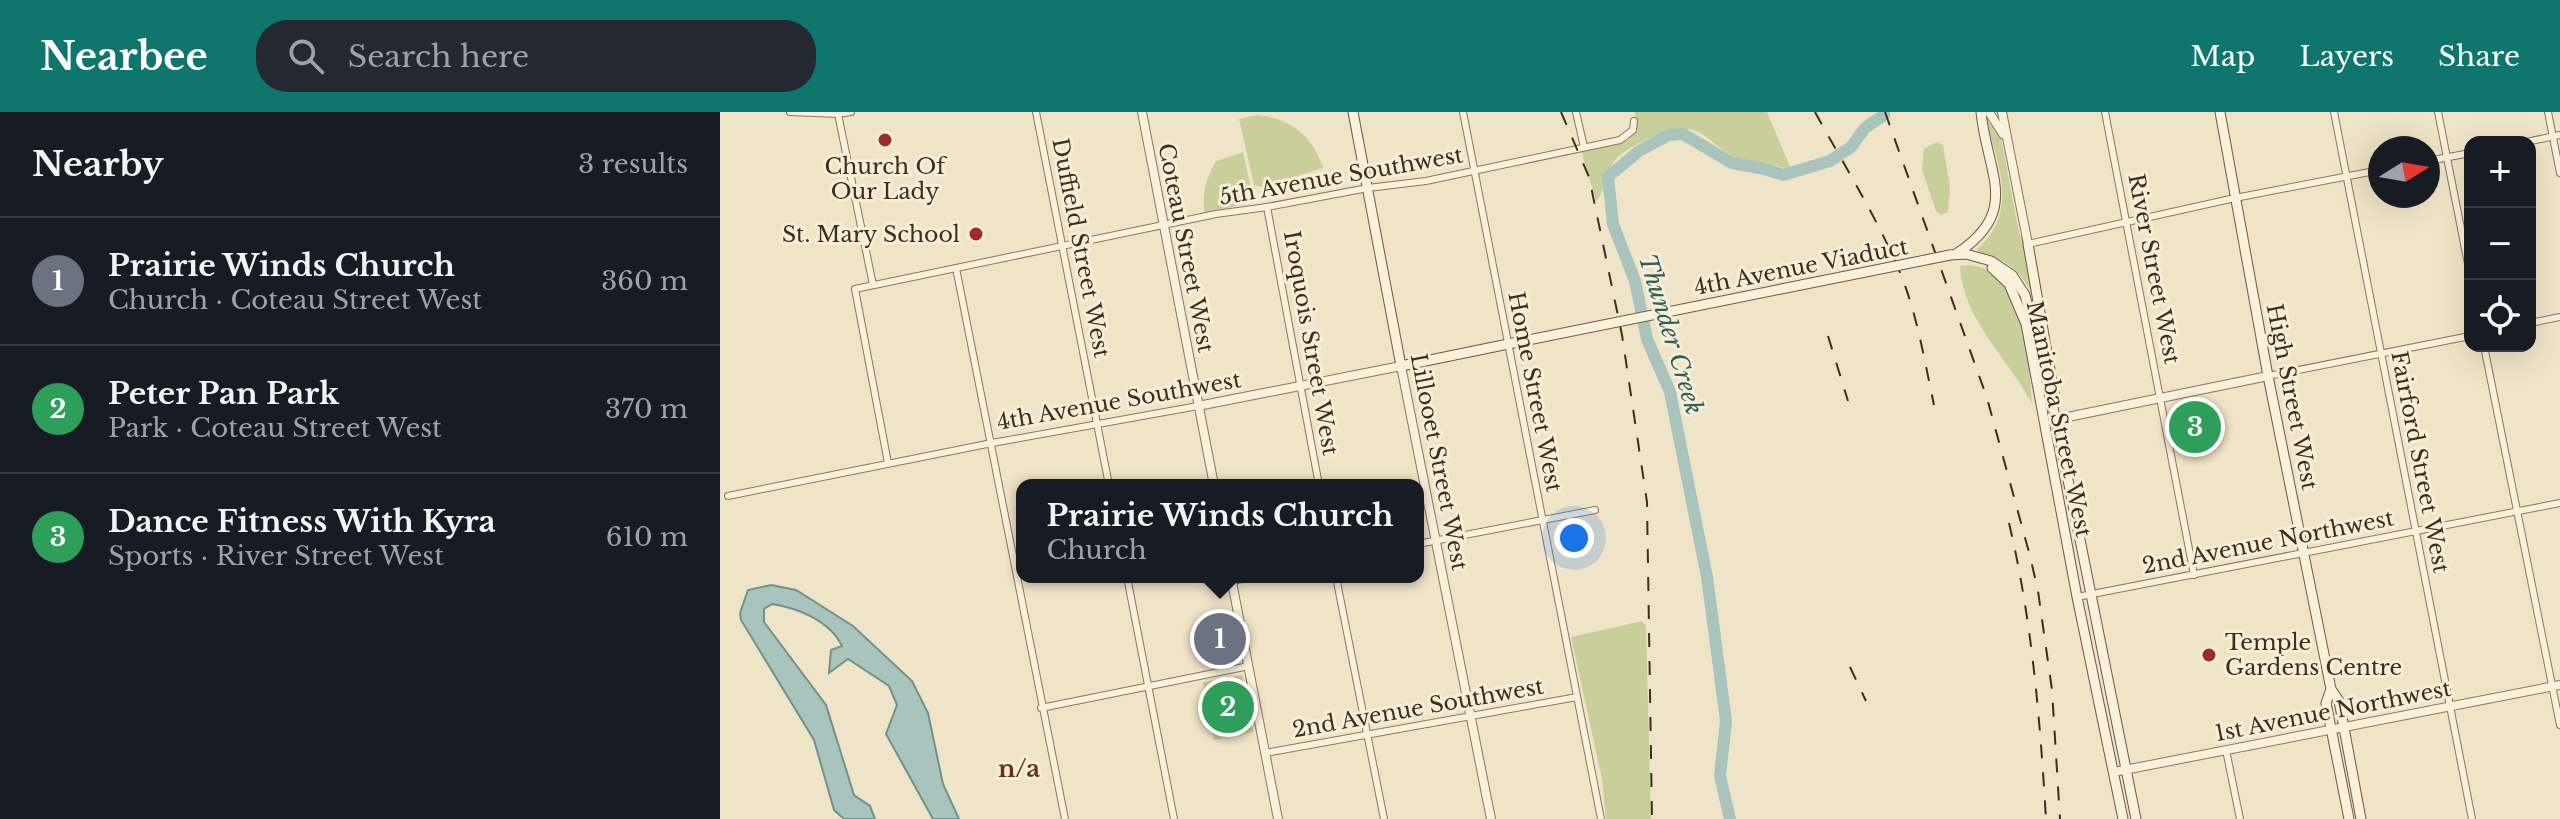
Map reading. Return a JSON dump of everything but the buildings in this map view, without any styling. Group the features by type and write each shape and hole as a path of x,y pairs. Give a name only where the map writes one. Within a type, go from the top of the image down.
{"main road":[{"name":"Lillooet Street West","path":"1353,112 1401,366"},
{"path":"1953,255 1983,233 1995,206 1995,183 1981,112"},
{"name":"High Street West","path":"2220,112 2268,376 2331,689 2339,701 2361,819"},
{"path":"2028,244 2056,403 2056,420"},
{"name":"4th Avenue Viaduct","path":"1513,343 1953,255"},
{"name":"Manitoba Street West","path":"1953,255 1975,256 2006,270 2019,285 2035,330 2136,819"},
{"name":"Manitoba Street West","path":"1953,255 1993,269 2014,292 2026,324 2077,597 2123,819"},
{"name":"4th Avenue Southwest","path":"1401,366 1513,343"},
{"name":"High Street West","path":"2331,689 2326,703 2349,819"}],"street":[{"path":"790,112 851,112"},
{"name":"Duffield Street West","path":"1036,112 1108,479"},
{"name":"Coteau Street West","path":"1142,112 1213,479"},
{"name":"Home Street West","path":"1463,112 1513,343 1542,520 1601,819"},
{"path":"1576,112 1584,147"},
{"path":"1989,112 2007,142"},
{"path":"2002,112 2028,244 2235,198 2368,173"},
{"name":"River Street West","path":"2105,112 2194,575"},
{"name":"Fairford Street West","path":"2334,112 2472,819"},
{"path":"2438,112 2464,245"},
{"path":"2548,112 2556,136 2560,173"},
{"path":"838,114 873,285"},
{"name":"5th Avenue Southwest","path":"888,463 855,289 1216,214 1426,181 1620,140 1633,130 1634,121"},
{"path":"2536,140 2556,136"},
{"path":"2440,159 2464,154"},
{"name":"Iroquois Street West","path":"1267,207 1318,479"},
{"path":"956,268 1016,573"},
{"path":"2536,322 2560,317"},
{"path":"2044,422 2464,337"},
{"path":"2485,352 2516,512 2556,686 2560,725"},
{"name":"4th Avenue Southwest","path":"728,496 1401,366"},
{"name":"Lillooet Street West","path":"1401,366 1424,479"},
{"name":"Lillooet Street West","path":"1424,481 1491,819"},
{"name":"2nd Avenue Northwest","path":"2077,597 2560,503"},
{"path":"1424,543 1595,510"},
{"path":"1018,583 1065,819"},
{"path":"1128,583 1174,819"},
{"path":"1233,583 1278,819"},
{"path":"1337,583 1384,819"},
{"path":"1041,708 1249,666"},
{"name":"1st Avenue Northwest","path":"2114,772 2556,686"},
{"name":"2nd Avenue Southwest","path":"1265,753 1577,697"},
{"path":"2226,750 2240,819"}],"green space":[{"path":"1635,112 1767,112 1790,167 1786,169 1737,158 1696,131 1678,129 1643,141 1617,158 1596,201 1581,150 1628,140 1636,131"},
{"path":"1258,115 1281,120 1299,131 1313,147 1323,168 1262,187 1254,185 1239,119"},
{"path":"1984,116 2001,138 2037,304 2015,270 1977,249 1990,235 2002,203 1999,169"},
{"path":"1936,142 1943,145 1950,187 1948,212 1941,215 1936,211 1922,170 1924,149"},
{"path":"1243,152 1253,197 1251,202 1205,214 1205,187 1216,161"},
{"path":"1971,265 1997,275 2011,293 2022,323 2032,404 1969,304 1960,266"},
{"path":"1642,621 1646,626 1651,819 1606,819 1602,779 1571,637"},
{"path":"1242,675 1253,732 1214,740 1203,682"}],"water":[{"path":"771,585 796,590 853,626 912,681 928,713 943,784 959,819 933,819 886,734 897,705 889,686 848,659 829,673 831,650 842,646 837,637 812,617 772,604 764,609 764,622 826,705 854,795 870,806 875,819 844,819 834,810 814,740 741,620 740,613 748,590"}],"waterway":[{"name":"Thunder Creek","path":"1730,819 1720,776 1726,721 1707,577 1670,392 1647,339 1635,281 1613,224 1608,177 1639,151 1669,135 1683,134 1732,163 1783,175 1830,161 1851,147 1865,128 1884,112"}],"railway":[{"path":"1561,112 1589,177 1622,335 1647,502 1652,819"},
{"path":"1815,112 1873,216 1903,280 1917,326 1934,405"},
{"path":"1885,112 1987,398 2030,556 2052,690 2060,819"},
{"path":"1828,336 1848,401"},
{"path":"2009,523 2024,596 2034,670 2046,819"},
{"path":"1850,667 1866,701"}],"place":[{"name":"Church Of Our Lady","path":"885,140"},
{"name":"St. Mary School","path":"976,234"},
{"name":"Dance Fitness With Kyra","path":"2195,427"},
{"name":"Prairie Winds Church","path":"1220,639"},
{"name":"Temple Gardens Centre","path":"2209,655"},
{"name":"Peter Pan Park","path":"1228,707"}],"district":[{"name":"n/a","path":"1019,768"}]}
